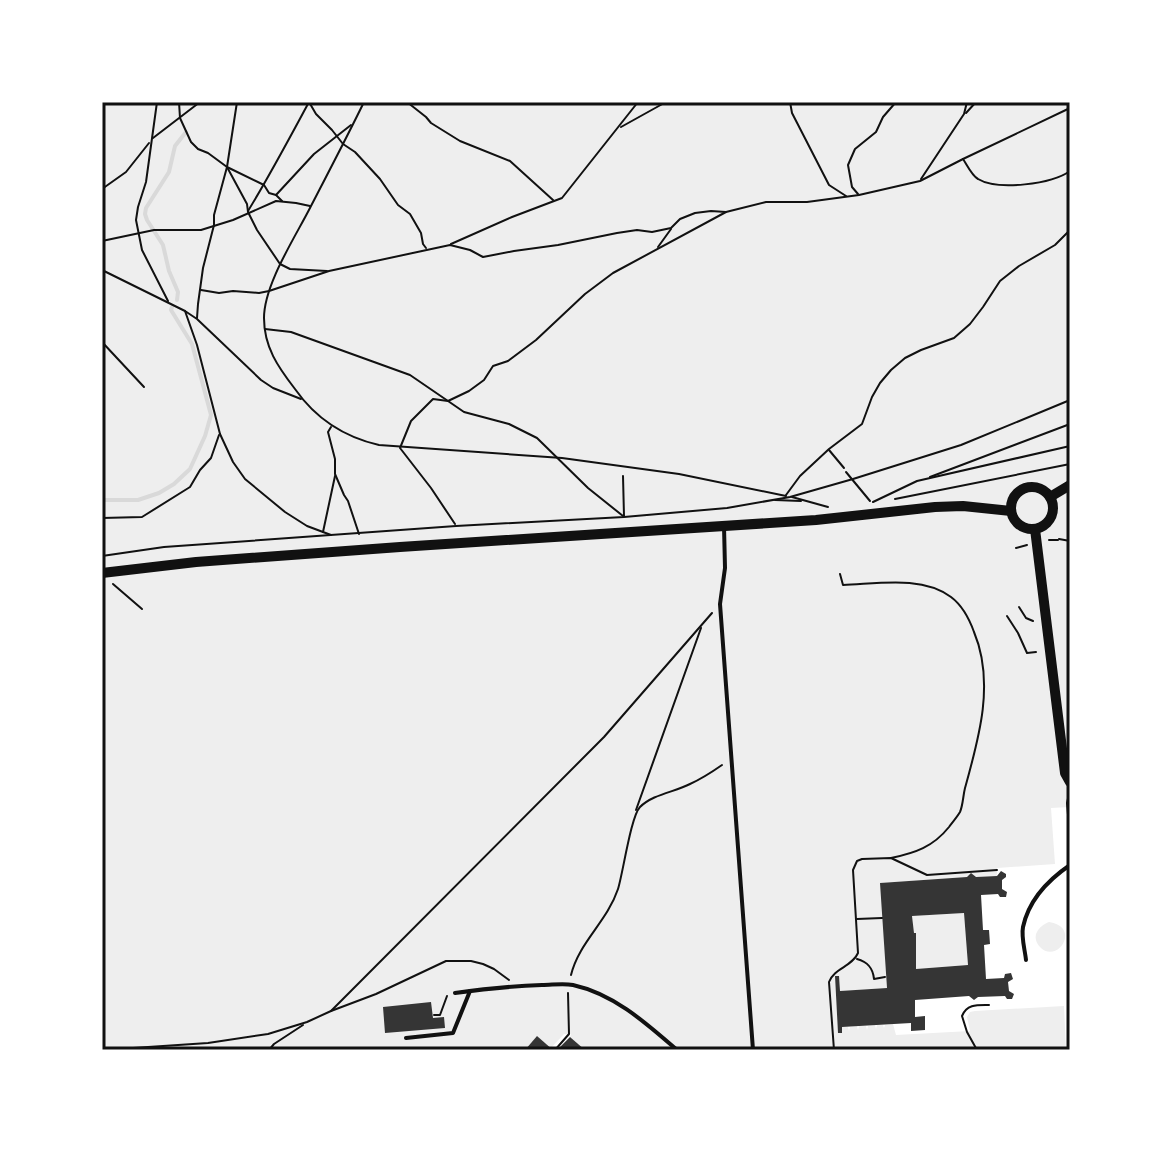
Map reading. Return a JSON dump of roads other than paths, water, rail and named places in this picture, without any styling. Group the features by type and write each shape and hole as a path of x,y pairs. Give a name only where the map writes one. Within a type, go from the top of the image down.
{"street":[{"path":"1050,497 1070,485"},
{"path":"1033,486 1041,488 1053,504 1051,517 1035,529 1019,525 1011,511 1012,498 1017,492 1033,486"},
{"path":"105,576 196,562 837,519 949,506 1011,511"},
{"path":"1035,529 1065,773 1070,782"}],"lane":[{"path":"724,526 725,568 720,604 753,1050"},
{"path":"1070,794 1070,826"},
{"path":"1026,960 1023,929 1029,909 1051,879 1070,865"},
{"path":"455,993 569,984 622,1006 677,1050"},
{"path":"406,1038 453,1033 470,991"}],"waterway":[{"path":"177,300 178,292 163,245 145,214 169,172 175,146 186,132"},
{"path":"102,500 138,500 174,484 190,469 205,436 211,415 192,344 172,307"}]}
